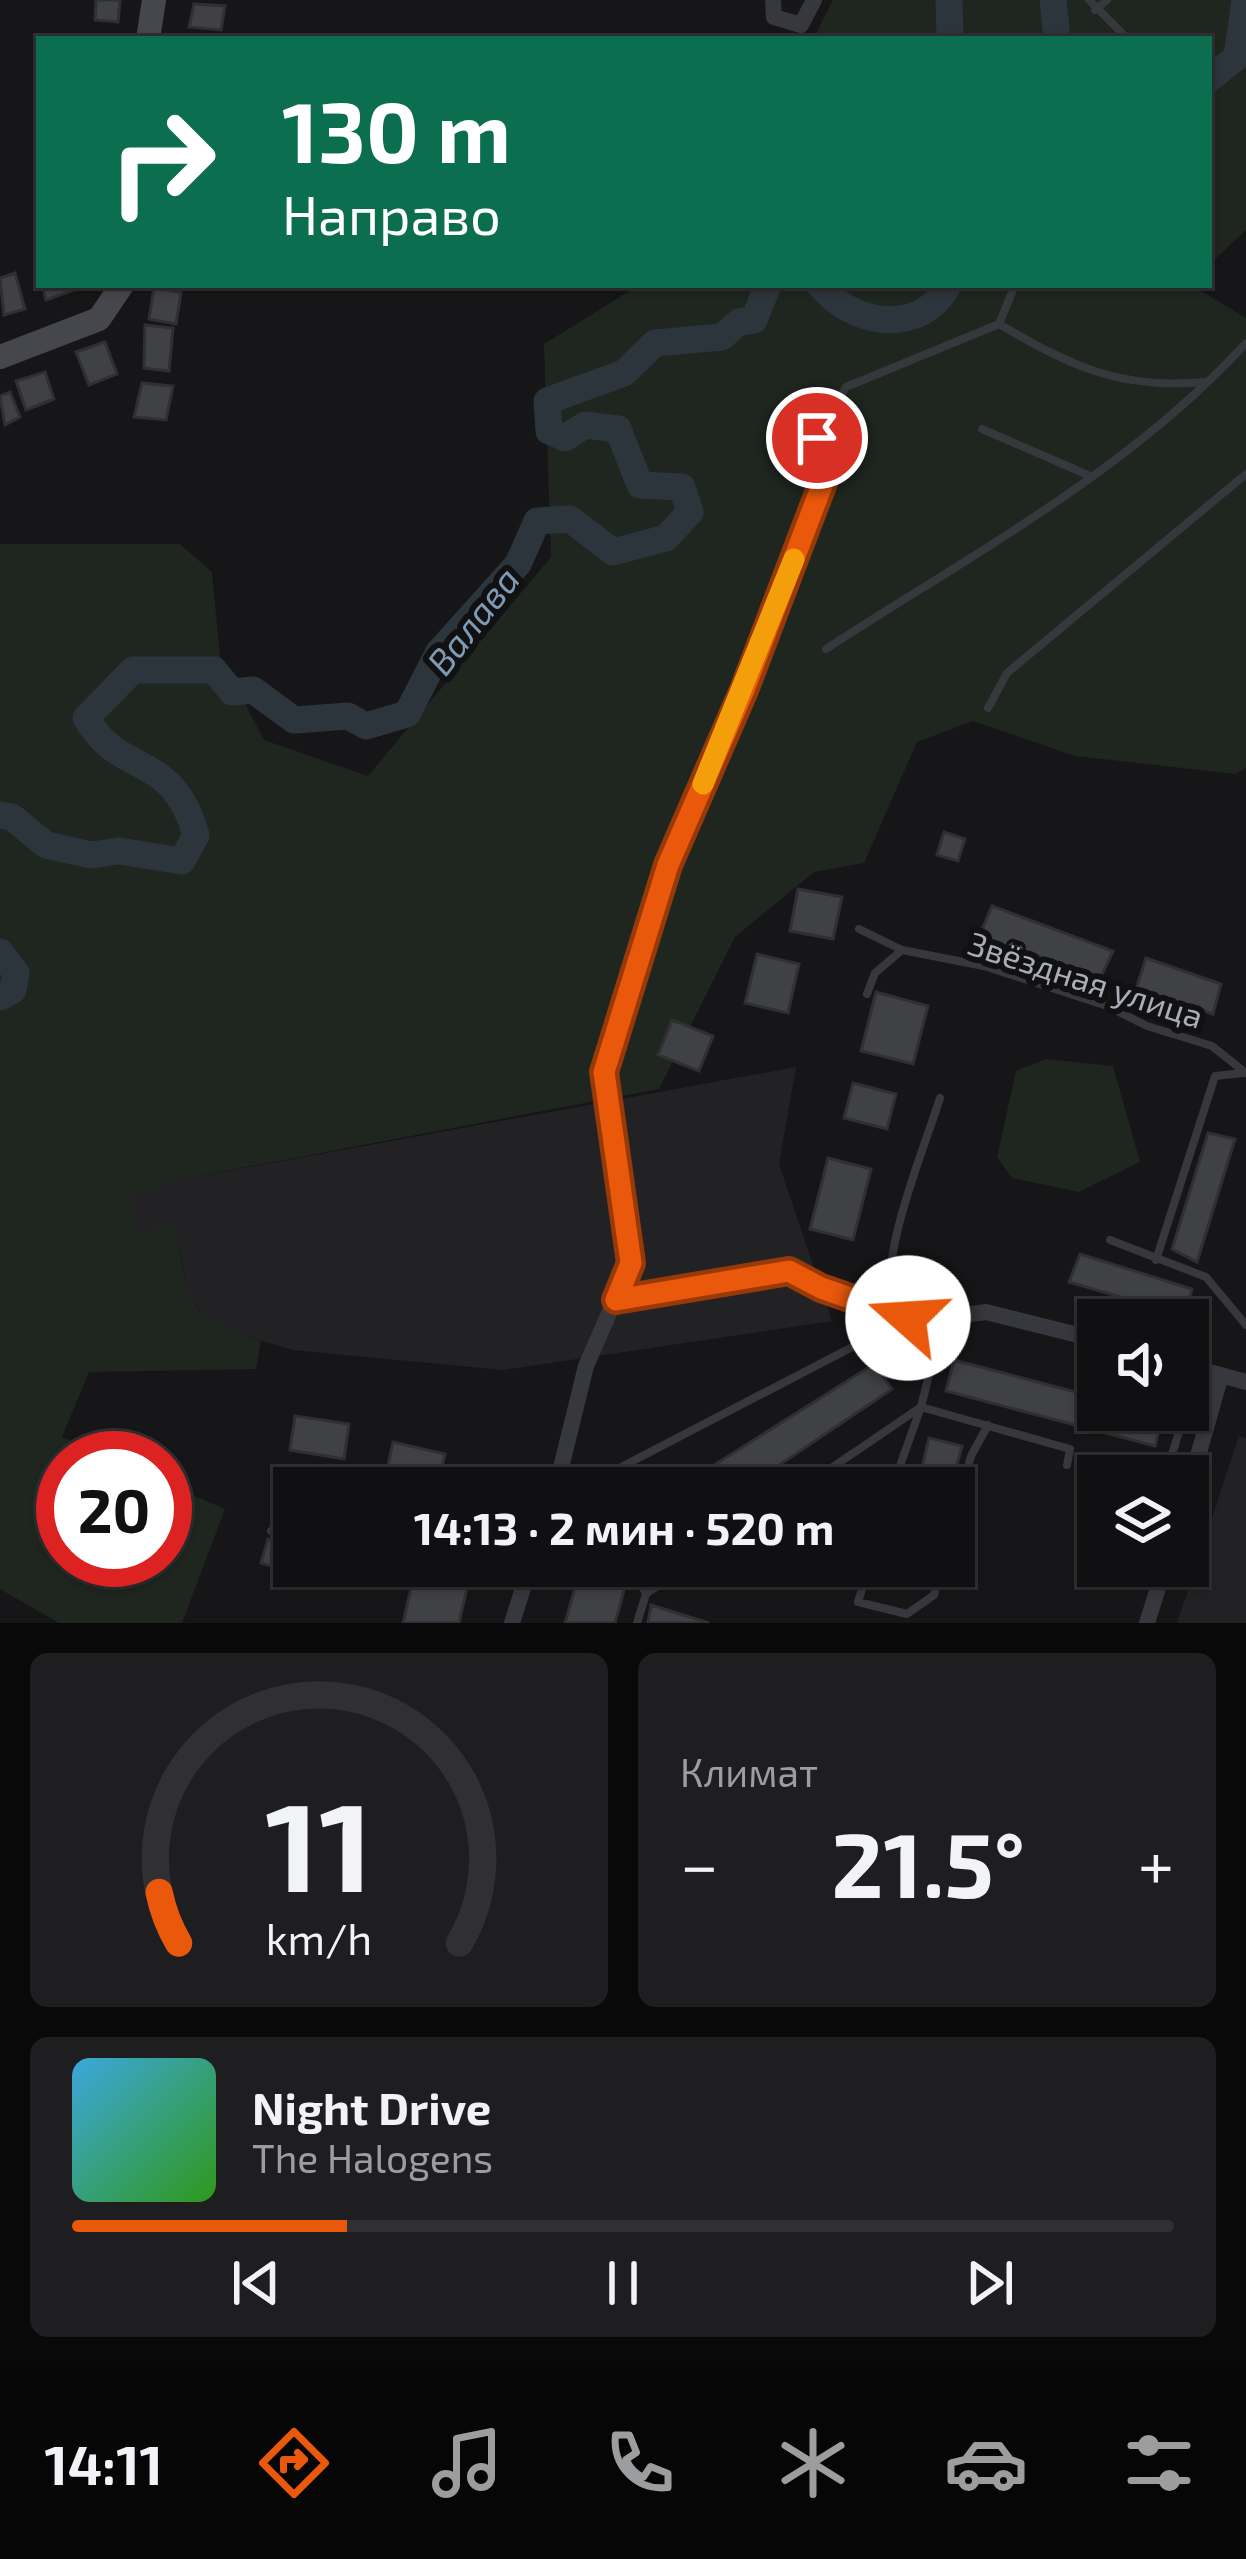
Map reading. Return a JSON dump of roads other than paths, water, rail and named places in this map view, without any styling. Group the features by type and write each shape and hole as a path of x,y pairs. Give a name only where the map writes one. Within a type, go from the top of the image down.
{"main road":[{"path":"148,36 154,0"},
{"path":"0,357 99,319 120,288"}],"street":[{"path":"773,0 774,17 801,25 814,0"},
{"path":"561,1467 586,1366 604,1314 616,1300 631,1263 604,1072 668,865 744,690 824,480 817,438"},
{"path":"913,1320 986,1312 1077,1335"},
{"path":"1209,1372 1246,1382"},
{"path":"1198,1455 1221,1375"},
{"path":"512,1623 522,1587"},
{"path":"1147,1623 1158,1587"}],"lane":[{"path":"1089,0 1125,36"},
{"path":"1095,10 1107,0"},
{"path":"817,438 845,387 999,324 1014,288"},
{"path":"999,324 1093,374 1142,384 1207,382"},
{"path":"826,649 1089,476 1207,382 1246,343"},
{"path":"982,429 1089,476"},
{"path":"988,708 1007,673 1246,474"},
{"name":"Звёздная улица","path":"859,929 902,950 984,966 1107,1006 1147,1026 1212,1046 1245,1072"},
{"path":"867,994 875,974 902,950"},
{"path":"1156,1260 1215,1076 1245,1072"},
{"path":"897,1315 889,1301 891,1262 940,1098"},
{"path":"1110,1240 1206,1277 1246,1325"},
{"path":"616,1300 789,1271 821,1288 913,1320 938,1338 900,1467"},
{"path":"622,1467 913,1320"},
{"path":"833,1467 921,1407 1070,1449 1067,1465"},
{"path":"967,1467 988,1425"},
{"path":"643,1587 646,1594"},
{"path":"638,1623 646,1594 656,1587"},
{"path":"863,1587 858,1602 907,1614 934,1595 936,1587"}],"waterway":[{"name":"Валава","path":"949,0 950,36"},
{"name":"Валава","path":"1053,0 1057,36"},
{"name":"Валава","path":"1212,77 1237,57 1245,0"},
{"name":"Валава","path":"0,815 12,817 46,845 91,855 119,851 182,861 196,835 174,789 115,750 86,718 133,670 214,670 232,692 253,690 294,720 348,716 366,726 407,714 439,652 518,564 537,521 570,519 613,552 666,538 690,512 682,487 640,485 618,429 585,425 565,438 549,431 547,401 624,373 655,343 722,337 739,322 754,320 767,288"},
{"name":"Валава","path":"823,288 849,309 885,320 921,313 946,288"},
{"name":"Валава","path":"0,952 16,973 13,990 0,997"}]}
